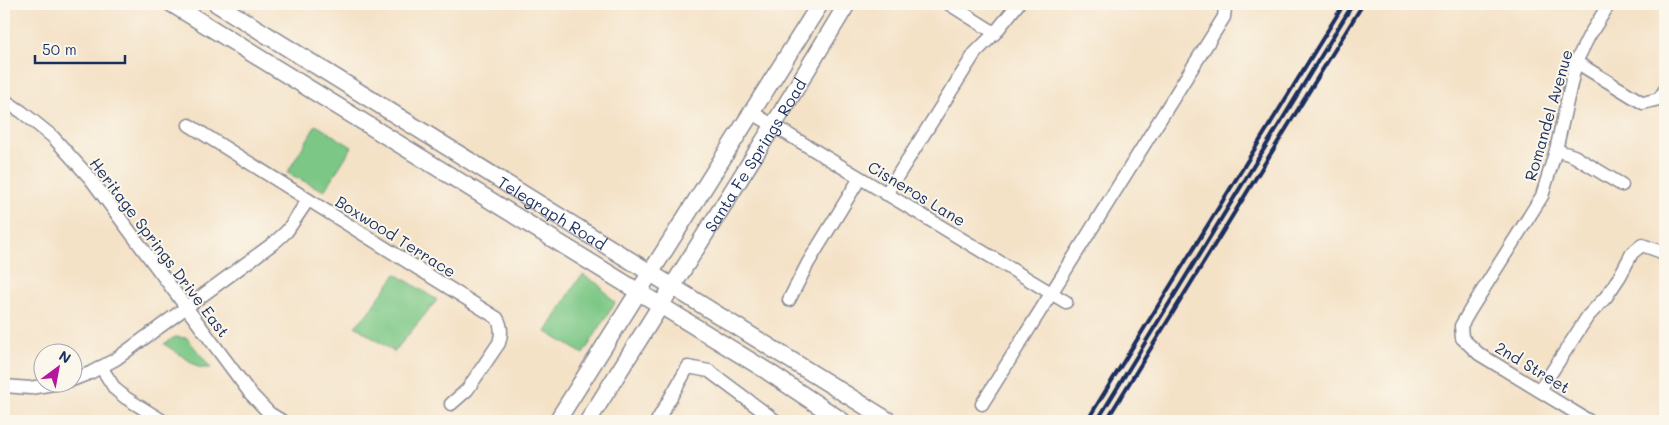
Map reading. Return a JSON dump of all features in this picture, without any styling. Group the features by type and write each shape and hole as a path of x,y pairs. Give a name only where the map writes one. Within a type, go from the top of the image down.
{"main road":[{"name":"Telegraph Road","path":"172,4 767,371 842,421"},
{"name":"Telegraph Road","path":"216,4 889,421"},
{"name":"Santa Fe Springs Road","path":"557,421 820,4"},
{"name":"Santa Fe Springs Road","path":"588,421 773,126 847,4"}],"street":[{"path":"949,4 995,33"},
{"path":"886,194 974,53 995,33 1018,4"},
{"name":"Romandel Avenue","path":"1462,338 1461,326 1468,312 1542,196 1556,150 1576,62 1589,36 1609,4"},
{"path":"982,404 1224,17 1225,5"},
{"path":"1576,62 1643,103 1659,99 1665,90"},
{"name":"Heritage Springs Drive East","path":"4,100 53,137 90,178 250,394 269,412 282,421"},
{"name":"Cisneros Lane","path":"751,112 1066,302"},
{"name":"Boxwood Terrace","path":"189,125 497,318 501,324 502,336 499,342 467,390 451,404"},
{"path":"1556,150 1574,156 1622,185"},
{"path":"789,300 808,263 860,178"},
{"path":"82,375 116,359 275,242 287,231 308,200"},
{"path":"1540,390 1588,316 1606,297 1632,253 1642,246 1659,251 1665,255"},
{"name":"2nd Street","path":"1462,338 1479,354 1589,421"},
{"path":"100,367 115,389 163,421"},
{"path":"657,421 688,367 709,371 776,421"},
{"path":"4,386 32,388"}],"green space":[{"path":"316,125 352,147 324,191 287,173"},
{"path":"396,274 437,300 394,352 355,326 366,315"},
{"path":"583,275 598,284 615,303 583,354 546,332"},
{"path":"175,337 187,338 211,368 200,368 164,344"}],"railway":[{"path":"1087,421 1344,4"},
{"path":"1097,421 1353,4"},
{"path":"1106,421 1363,4"}]}
